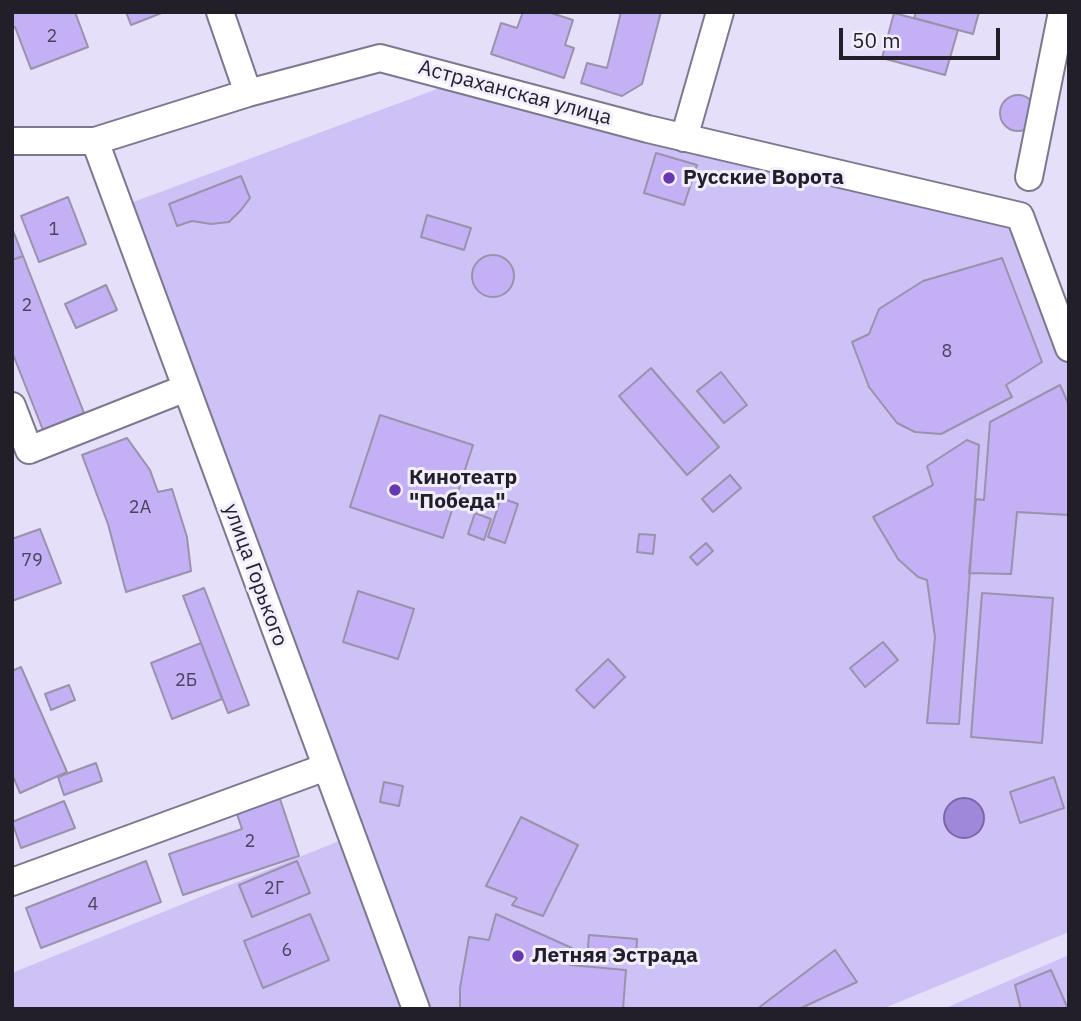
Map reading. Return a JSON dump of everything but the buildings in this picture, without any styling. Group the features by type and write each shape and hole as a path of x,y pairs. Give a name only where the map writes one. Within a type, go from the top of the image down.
{"street":[{"path":"220,12 248,93"},
{"path":"684,138 720,12"},
{"path":"1029,177 1062,12"},
{"name":"Астраханская улица","path":"12,141 95,141 248,93 380,58 684,138 1020,216 1069,348"},
{"name":"улица Горького","path":"95,141 416,1009"},
{"path":"12,406 29,450 186,388"},
{"path":"12,882 326,766"}],"shaded area":[{"path":"464,79 1020,216 1069,348 1069,932 882,1009 416,1009 120,207"},
{"path":"964,798 978,804 984,818 978,832 964,838 950,832 944,818 950,804"},
{"path":"339,841 402,1009 12,1009 12,973"},
{"path":"1069,955 1069,1009 943,1009"}],"place":[{"name":"Русские Ворота","path":"669,178"},
{"name":"Кинотеатр \"Победа\"","path":"395,490"},
{"name":"Летняя Эстрада","path":"518,956"}]}
